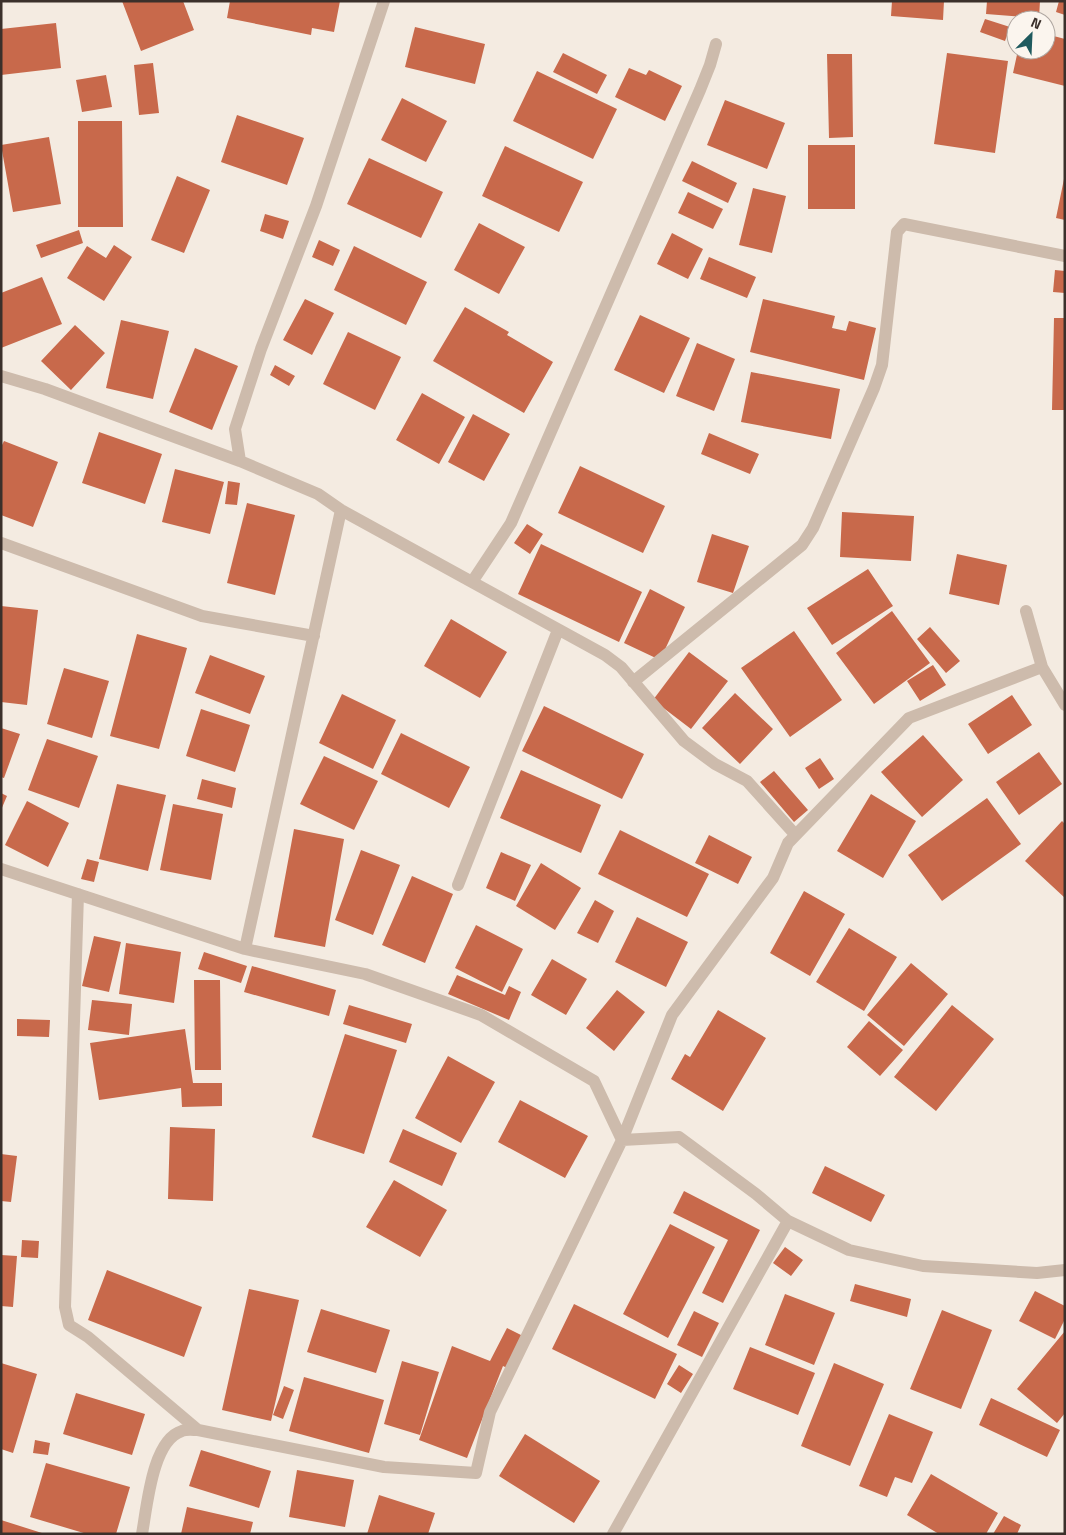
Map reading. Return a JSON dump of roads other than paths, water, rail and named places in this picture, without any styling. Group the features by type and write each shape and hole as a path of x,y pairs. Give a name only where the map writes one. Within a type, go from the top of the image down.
{"street":[{"path":"240,461 235,428 261,349 316,206 384,1"},
{"path":"472,582 511,522 700,90 716,44"},
{"path":"633,682 802,545 813,528 874,388 882,364 897,232 904,224 1065,256"},
{"path":"1,376 45,389 240,461 318,494 341,510 605,655 621,667 684,741 714,764 747,781 792,831 797,833"},
{"path":"245,949 341,510"},
{"path":"1,543 202,616 314,636"},
{"path":"1026,611 1042,667 1061,702 1065,705"},
{"path":"458,885 558,630"},
{"path":"142,1534 152,1477 160,1454 170,1439 182,1430 198,1430 384,1467 476,1473 490,1412 622,1140 672,1015 773,878 788,843 909,718 1042,667"},
{"path":"1,869 245,949 365,974 481,1015 594,1081 622,1140"},
{"path":"78,894 65,1307 69,1325 88,1337 198,1430"},
{"path":"622,1140 679,1137 756,1194 788,1221 849,1250 923,1266 1037,1273 1065,1270"},
{"path":"613,1534 788,1221"}]}
